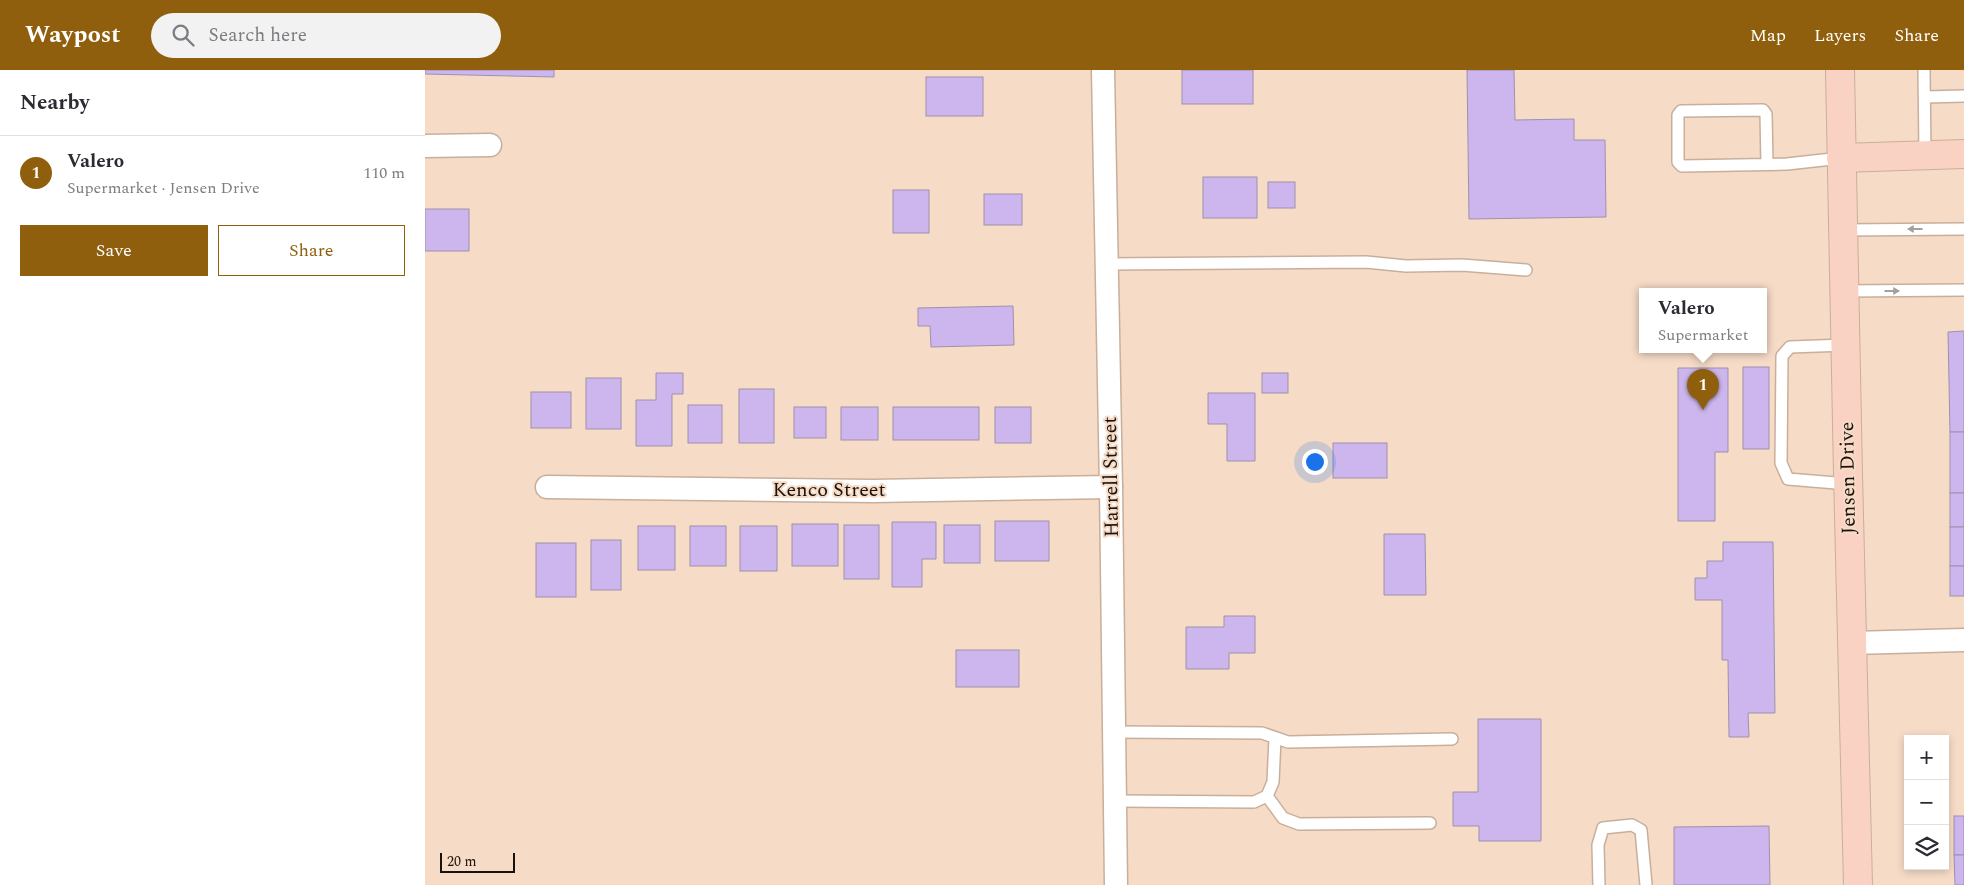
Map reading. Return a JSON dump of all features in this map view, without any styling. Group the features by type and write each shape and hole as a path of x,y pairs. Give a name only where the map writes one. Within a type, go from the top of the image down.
{"main road":[{"name":"Jensen Drive","path":"1840,70 1842,230 1859,885"},
{"path":"1841,158 1964,154"}],"street":[{"name":"Harrell Street","path":"1103,70 1116,885"},
{"path":"425,146 490,145"},
{"name":"Kenco Street","path":"547,487 873,491 1111,486"},
{"path":"1852,643 1964,640"}],"lane":[{"path":"1925,70 1925,155"},
{"path":"1925,97 1964,96"},
{"path":"1767,164 1766,114 1763,110 1681,111 1678,115 1678,162 1682,166 1767,164 1841,158"},
{"path":"1842,230 1964,229"},
{"path":"1107,264 1366,262 1406,266 1462,265 1527,270"},
{"path":"1844,291 1964,290"},
{"path":"1845,345 1790,347 1782,356 1781,463 1789,480 1848,484"},
{"path":"1114,732 1262,733 1288,742 1452,739"},
{"path":"1115,801 1254,802 1267,796 1273,782 1275,738"},
{"path":"1267,796 1283,818 1299,824 1430,823"},
{"path":"1599,885 1598,845 1603,828 1632,825 1641,830 1645,885"}],"building":[{"path":"425,70 554,70 554,77 425,74"},
{"path":"1182,70 1253,70 1253,104 1182,104"},
{"path":"1467,70 1514,70 1515,120 1574,119 1574,140 1605,140 1606,217 1469,219"},
{"path":"926,77 983,77 983,116 926,116"},
{"path":"1203,177 1257,177 1257,218 1203,218"},
{"path":"1268,182 1295,182 1295,208 1268,208"},
{"path":"893,190 929,190 929,233 893,233"},
{"path":"984,194 1022,194 1022,225 984,225"},
{"path":"425,209 469,209 469,251 425,251"},
{"path":"1013,306 1014,345 931,347 930,326 918,326 918,308"},
{"path":"1964,331 1964,432 1950,432 1948,332"},
{"path":"1743,367 1769,367 1769,449 1743,449"},
{"path":"1678,368 1728,368 1728,452 1715,452 1715,521 1678,521"},
{"path":"656,373 683,373 683,394 672,394 672,446 636,446 636,400 656,400"},
{"path":"1262,373 1288,373 1288,393 1262,393"},
{"path":"586,378 621,378 621,429 586,429"},
{"path":"739,389 774,389 774,443 739,443"},
{"path":"531,392 571,392 571,428 531,428"},
{"path":"1208,393 1255,393 1255,461 1227,461 1227,424 1208,424"},
{"path":"688,405 722,405 722,443 688,443"},
{"path":"794,407 826,407 826,438 794,438"},
{"path":"841,407 878,407 878,440 841,440"},
{"path":"893,407 979,407 979,440 893,440"},
{"path":"995,407 1031,407 1031,443 995,443"},
{"path":"1950,432 1964,432 1964,493 1950,493"},
{"path":"1333,443 1387,443 1387,478 1333,478"},
{"path":"1950,493 1964,493 1964,527 1950,527"},
{"path":"995,521 1049,521 1049,561 995,561"},
{"path":"892,522 936,522 936,559 922,559 922,587 892,587"},
{"path":"792,524 838,524 838,566 792,566"},
{"path":"844,525 879,525 879,579 844,579"},
{"path":"944,525 980,525 980,563 944,563"},
{"path":"638,526 675,526 675,570 638,570"},
{"path":"690,526 726,526 726,566 690,566"},
{"path":"740,526 777,526 777,571 740,571"},
{"path":"1950,527 1964,527 1964,566 1950,566"},
{"path":"1384,534 1425,534 1426,595 1384,595"},
{"path":"591,540 621,540 621,590 591,590"},
{"path":"1723,542 1773,542 1775,713 1748,713 1749,737 1729,737 1728,660 1722,660 1722,600 1695,600 1695,578 1707,578 1707,561 1723,561"},
{"path":"536,543 576,543 576,597 536,597"},
{"path":"1950,566 1964,566 1964,596 1950,596"},
{"path":"1224,616 1255,616 1255,653 1229,653 1229,669 1186,669 1186,627 1224,627"},
{"path":"956,650 1019,650 1019,687 956,687"},
{"path":"1478,719 1541,719 1541,841 1479,841 1479,826 1453,826 1453,792 1478,792"},
{"path":"1954,816 1964,816 1964,855 1954,855"},
{"path":"1769,826 1770,885 1674,885 1674,827"},
{"path":"1954,855 1964,855 1964,885 1955,885"}],"place":[{"name":"Valero","path":"1703,410"}]}
